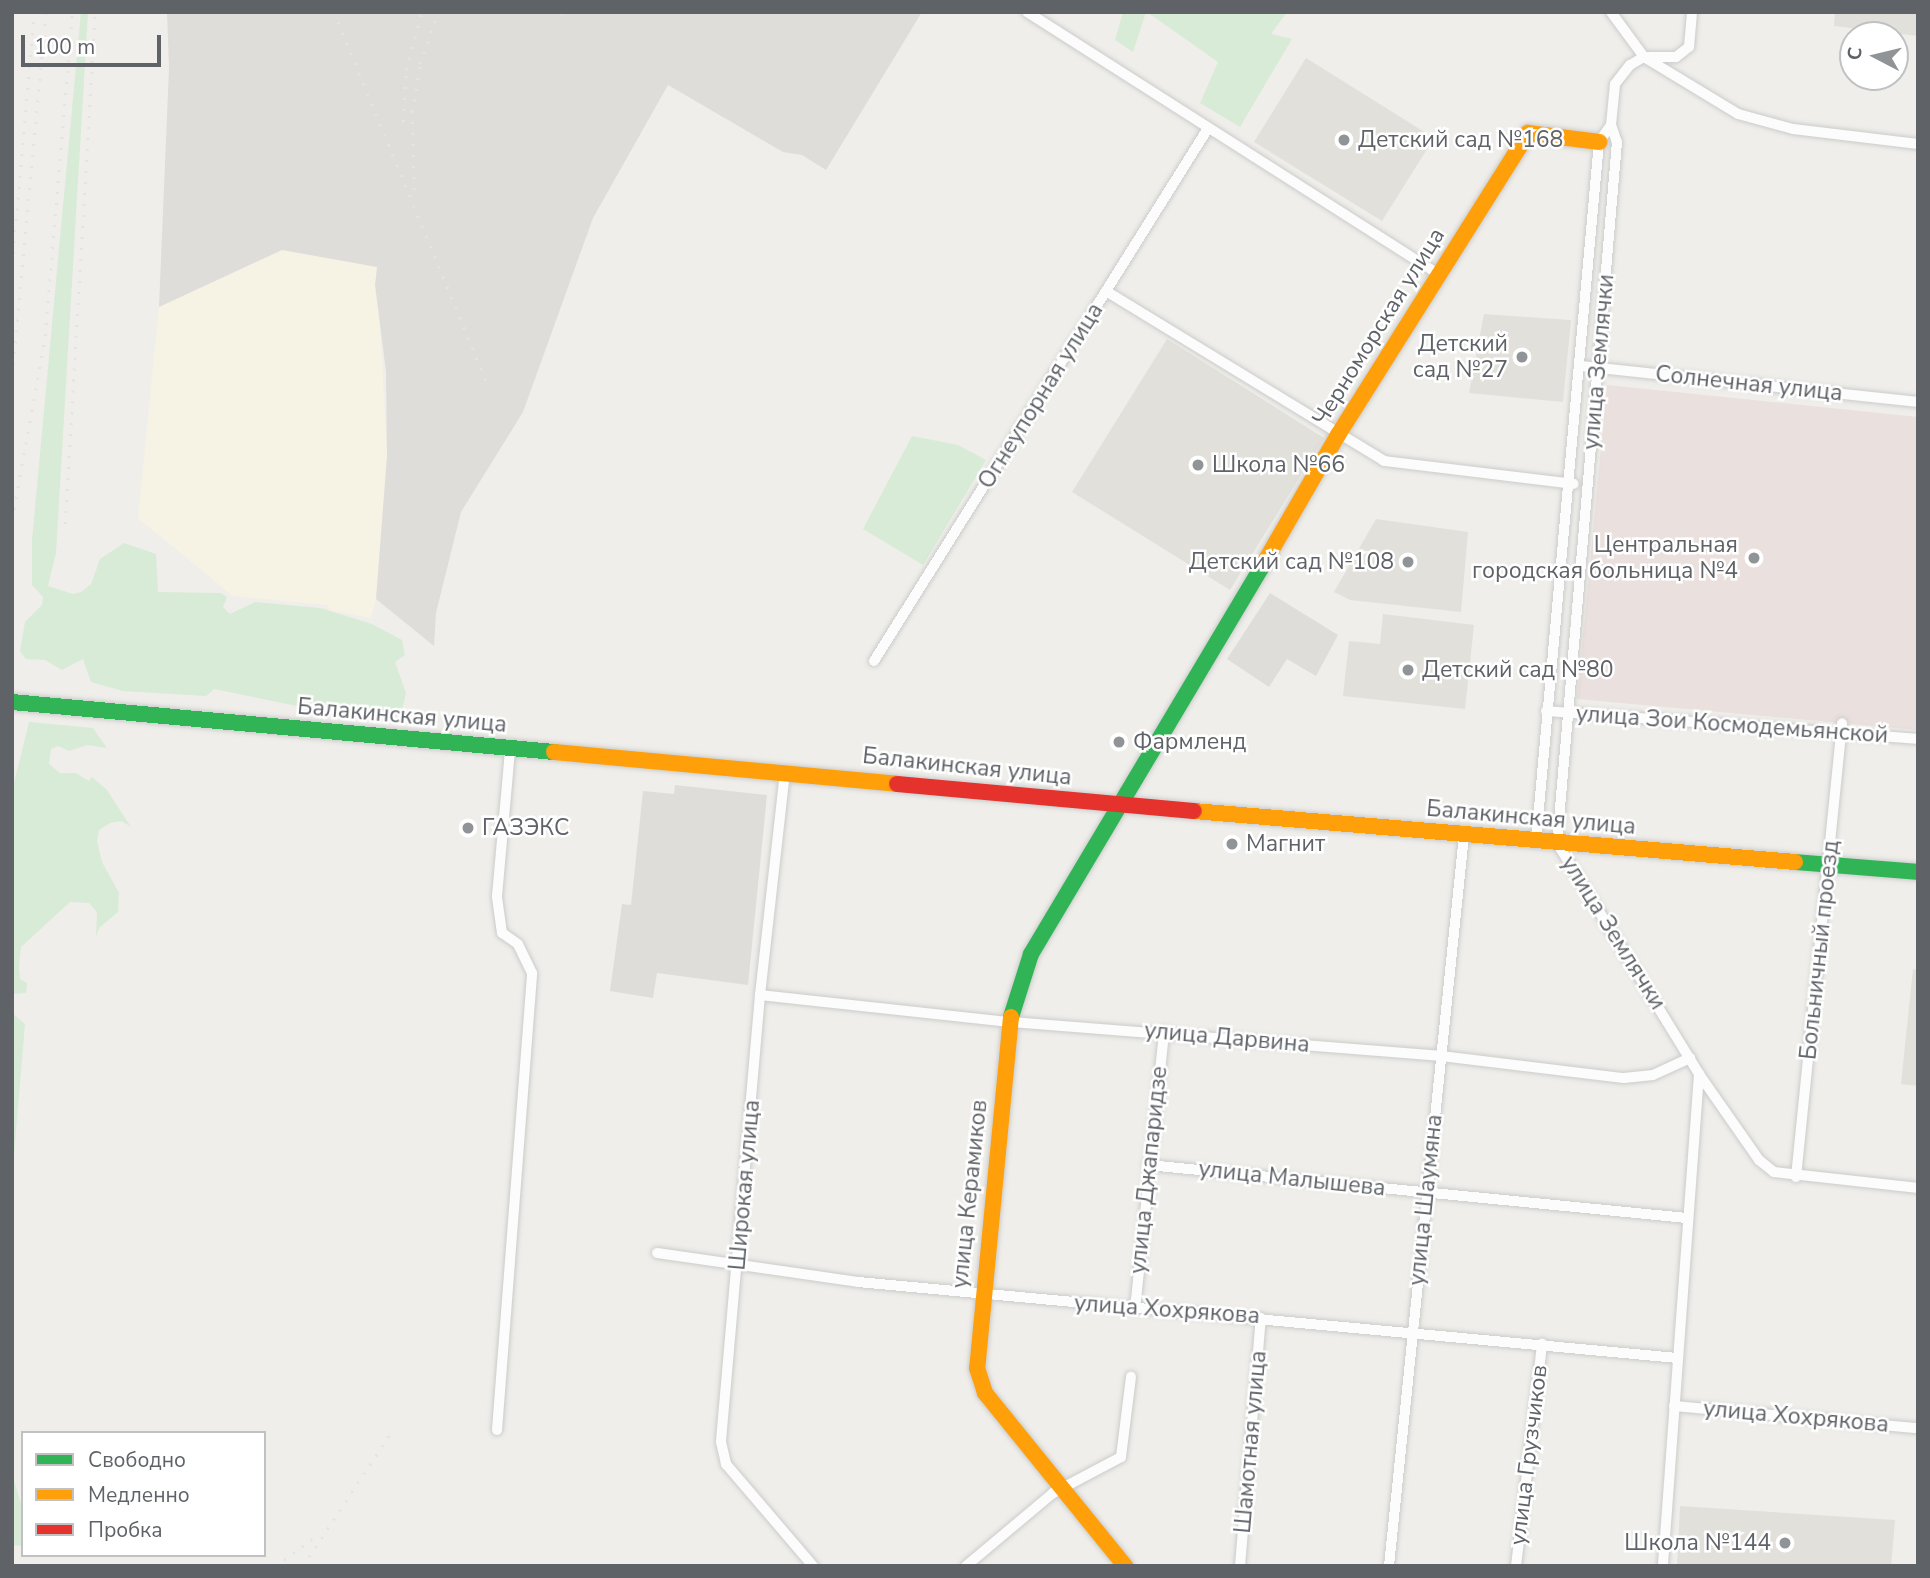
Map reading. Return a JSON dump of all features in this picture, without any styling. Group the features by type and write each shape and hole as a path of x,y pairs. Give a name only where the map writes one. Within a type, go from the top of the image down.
{"main road":[{"name":"Черноморская улица","path":"1121,805 1153,743 1240,606 1338,435 1528,133 1599,142"},
{"name":"Балакинская улица","path":"12,702 1121,805 1918,872"},
{"name":"улица Керамиков","path":"1121,805 1031,954 1010,1022 977,1368 985,1393 1064,1486 1125,1566"}],"street":[{"path":"1027,12 1207,130 1438,274"},
{"path":"1611,12 1644,57 1738,114 1793,129 1918,144"},
{"path":"1599,142 1611,125 1615,84 1630,65 1644,57 1676,57 1689,47 1692,12"},
{"name":"улица Землячки","path":"1611,125 1617,142 1599,368 1566,712 1557,843 1699,1074"},
{"name":"Огнеупорная улица","path":"874,661 1207,130"},
{"name":"улица Землячки","path":"1536,841 1546,711 1581,366 1599,142"},
{"path":"1106,291 1384,461 1587,486"},
{"name":"Солнечная улица","path":"1581,366 1918,402"},
{"name":"улица Зои Космодемьянской","path":"1546,711 1841,728 1918,739"},
{"name":"Больничный проезд","path":"1796,1177 1841,728"},
{"path":"497,1430 532,973 518,944 502,933 497,896 510,749"},
{"name":"Широкая улица","path":"785,772 760,995 722,1454 813,1566"},
{"name":"улица Шаумяна","path":"1389,1566 1464,835"},
{"name":"улица Дарвина","path":"760,995 1010,1022 1164,1032 1441,1056 1624,1078 1653,1075 1690,1058"},
{"name":"улица Джапаридзе","path":"1135,1309 1147,1165 1164,1032"},
{"path":"1699,1074 1759,1160 1774,1172 1796,1177 1918,1188"},
{"path":"1663,1566 1699,1074"},
{"name":"улица Малышева","path":"1147,1165 1687,1218"},
{"name":"улица Хохрякова","path":"657,1253 739,1266 983,1295 1413,1330 1677,1358"},
{"name":"Шамотная улица","path":"1240,1566 1261,1318"},
{"name":"улица Грузчиков","path":"1516,1566 1542,1345"},
{"path":"966,1566 1064,1486 1121,1457 1131,1377"},
{"name":"улица Хохрякова","path":"1674,1406 1918,1428"}],"shaded area":[{"path":"167,12 922,12 826,170 802,155 783,152 668,85 593,218 523,412 461,512 436,613 434,646 376,599 387,456 386,372 375,285 377,267 282,250 159,307 169,68"},
{"path":"1835,12 1918,12 1918,36 1909,35 1909,21 1839,21 1839,27 1834,26"},
{"name":"Детский сад №168","path":"1306,58 1434,138 1382,221 1254,142"},
{"path":"282,250 377,267 387,456 376,599 371,618 330,610 327,605 233,596 138,518 159,307"},
{"name":"Детский сад №27","path":"1484,314 1571,320 1563,402 1469,393"},
{"name":"Школа №66","path":"1167,339 1324,438 1230,590 1072,492"},
{"name":"Центральная городская больница №4","path":"1607,385 1918,417 1918,730 1577,699"},
{"name":"Детский сад №108","path":"1376,519 1468,532 1461,612 1350,600 1334,592"},
{"path":"1270,593 1338,635 1316,676 1287,659 1269,687 1227,659"},
{"name":"Детский сад №80","path":"1383,614 1474,625 1465,709 1343,696 1349,641 1380,644"},
{"path":"675,785 767,795 748,985 657,973 653,998 610,991 622,904 631,905 643,791 674,794"},
{"path":"1913,969 1918,970 1918,1086 1901,1084"},
{"name":"Школа №144","path":"1680,1506 1895,1520 1891,1566 1677,1566"}],"green space":[{"path":"81,12 88,12 56,553 48,586 73,594 81,592 91,584 100,559 124,543 156,554 158,592 221,593 227,597 223,607 230,614 255,602 320,608 372,624 402,640 405,655 395,662 406,693 401,714 297,706 214,689 206,696 123,691 91,682 83,659 62,670 45,660 26,659 20,651 25,622 42,605 43,597 32,585 32,540"},
{"path":"1123,12 1146,12 1133,52 1115,40"},
{"path":"1147,12 1287,12 1271,34 1292,39 1240,127 1200,103 1218,62"},
{"path":"912,436 958,445 986,460 923,565 863,529"},
{"path":"29,722 93,728 107,748 87,745 69,751 58,746 51,749 49,764 60,773 76,773 89,781 92,777 107,790 131,827 122,821 110,823 99,830 97,841 102,862 119,893 118,912 99,928 96,937 97,912 89,903 70,902 21,947 20,979 27,983 26,993 12,994 12,791"},
{"path":"12,1013 25,1024 12,1178"},
{"path":"12,1474 21,1503 21,1546 12,1545"}],"railway":[{"path":"12,265 34,12"},
{"path":"12,376 46,12"},
{"path":"12,520 45,336 72,12"},
{"path":"65,524 95,12"},
{"path":"334,12 488,386"},
{"path":"403,122 406,70 422,12"},
{"path":"414,190 412,112 420,64 438,12"},
{"path":"303,1566 390,1434"},
{"path":"275,1566 315,1537"}],"traffic: fast":[{"path":"1011,1017 1031,954 1264,563"},
{"path":"12,702 554,752"},
{"path":"1795,862 1918,872"}],"traffic: slow":[{"path":"1264,563 1338,435 1528,133 1599,142"},
{"path":"554,752 897,784"},
{"path":"1194,811 1795,862"},
{"path":"1011,1017 977,1368 985,1393 1125,1566"}],"traffic: jam":[{"path":"897,784 1194,811"}],"place":[{"name":"Детский сад №168","path":"1344,140"},
{"name":"Детский сад №27","path":"1522,357"},
{"name":"Школа №66","path":"1198,465"},
{"name":"Центральная городская больница №4","path":"1754,558"},
{"name":"Детский сад №108","path":"1408,562"},
{"name":"Детский сад №80","path":"1408,670"},
{"name":"Фармленд","path":"1119,742"},
{"name":"ГАЗЭКС","path":"468,828"},
{"name":"Магнит","path":"1232,844"},
{"name":"Школа №144","path":"1785,1543"}]}
